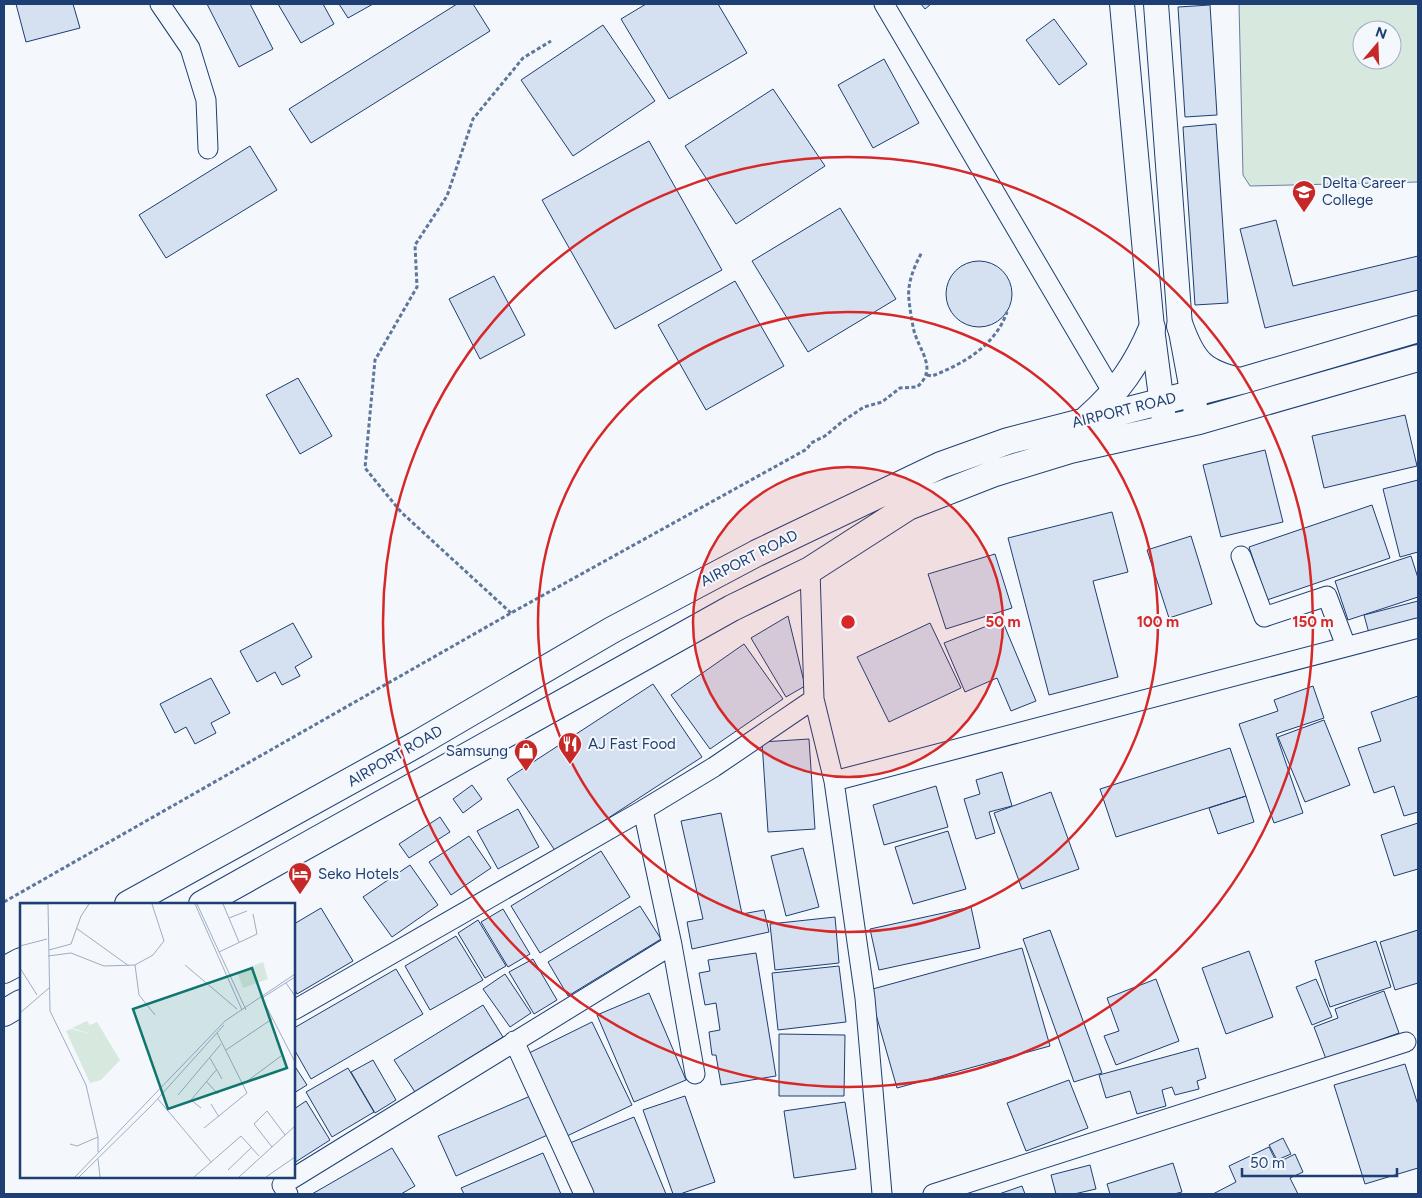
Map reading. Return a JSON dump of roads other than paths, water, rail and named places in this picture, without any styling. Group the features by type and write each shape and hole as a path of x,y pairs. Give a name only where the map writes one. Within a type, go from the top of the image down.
{"main road":[{"path":"1180,326 1187,346 1209,372 1241,381"},
{"path":"1086,419 1113,394 1140,358 1152,328"},
{"name":"AIRPORT ROAD","path":"130,903 409,749 612,630 757,553 941,465 1008,441 1086,419 1241,381 1418,329"},
{"name":"AIRPORT ROAD","path":"204,903 724,613 810,570 908,507 995,473 1070,450 1199,421 1418,358"},
{"path":"4,970 20,962"},
{"path":"4,1013 20,1004"}],"street":[{"path":"160,4 190,48 206,100 208,149"},
{"path":"884,4 1113,394"},
{"path":"1122,4 1152,328 1160,400 1166,428"},
{"path":"1156,4 1180,326 1191,393 1199,421"},
{"path":"1241,556 1264,617 1327,596 1346,646"},
{"path":"810,570 814,699 834,781 865,998 882,1194"},
{"path":"834,781 1418,628"},
{"path":"295,1009 643,810 714,767 814,699"},
{"path":"643,810 672,945 695,1074"},
{"path":"295,1177 672,945"},
{"path":"514,1041 584,1194"},
{"path":"933,1194 1406,1042"},
{"path":"288,1194 282,1185 293,1178"}],"place":[{"name":"Delta Career College","path":"1304,213"},
{"name":"AJ Fast Food","path":"570,765"},
{"name":"Samsung","path":"526,772"},
{"name":"Seko Hotels","path":"300,895"}]}
